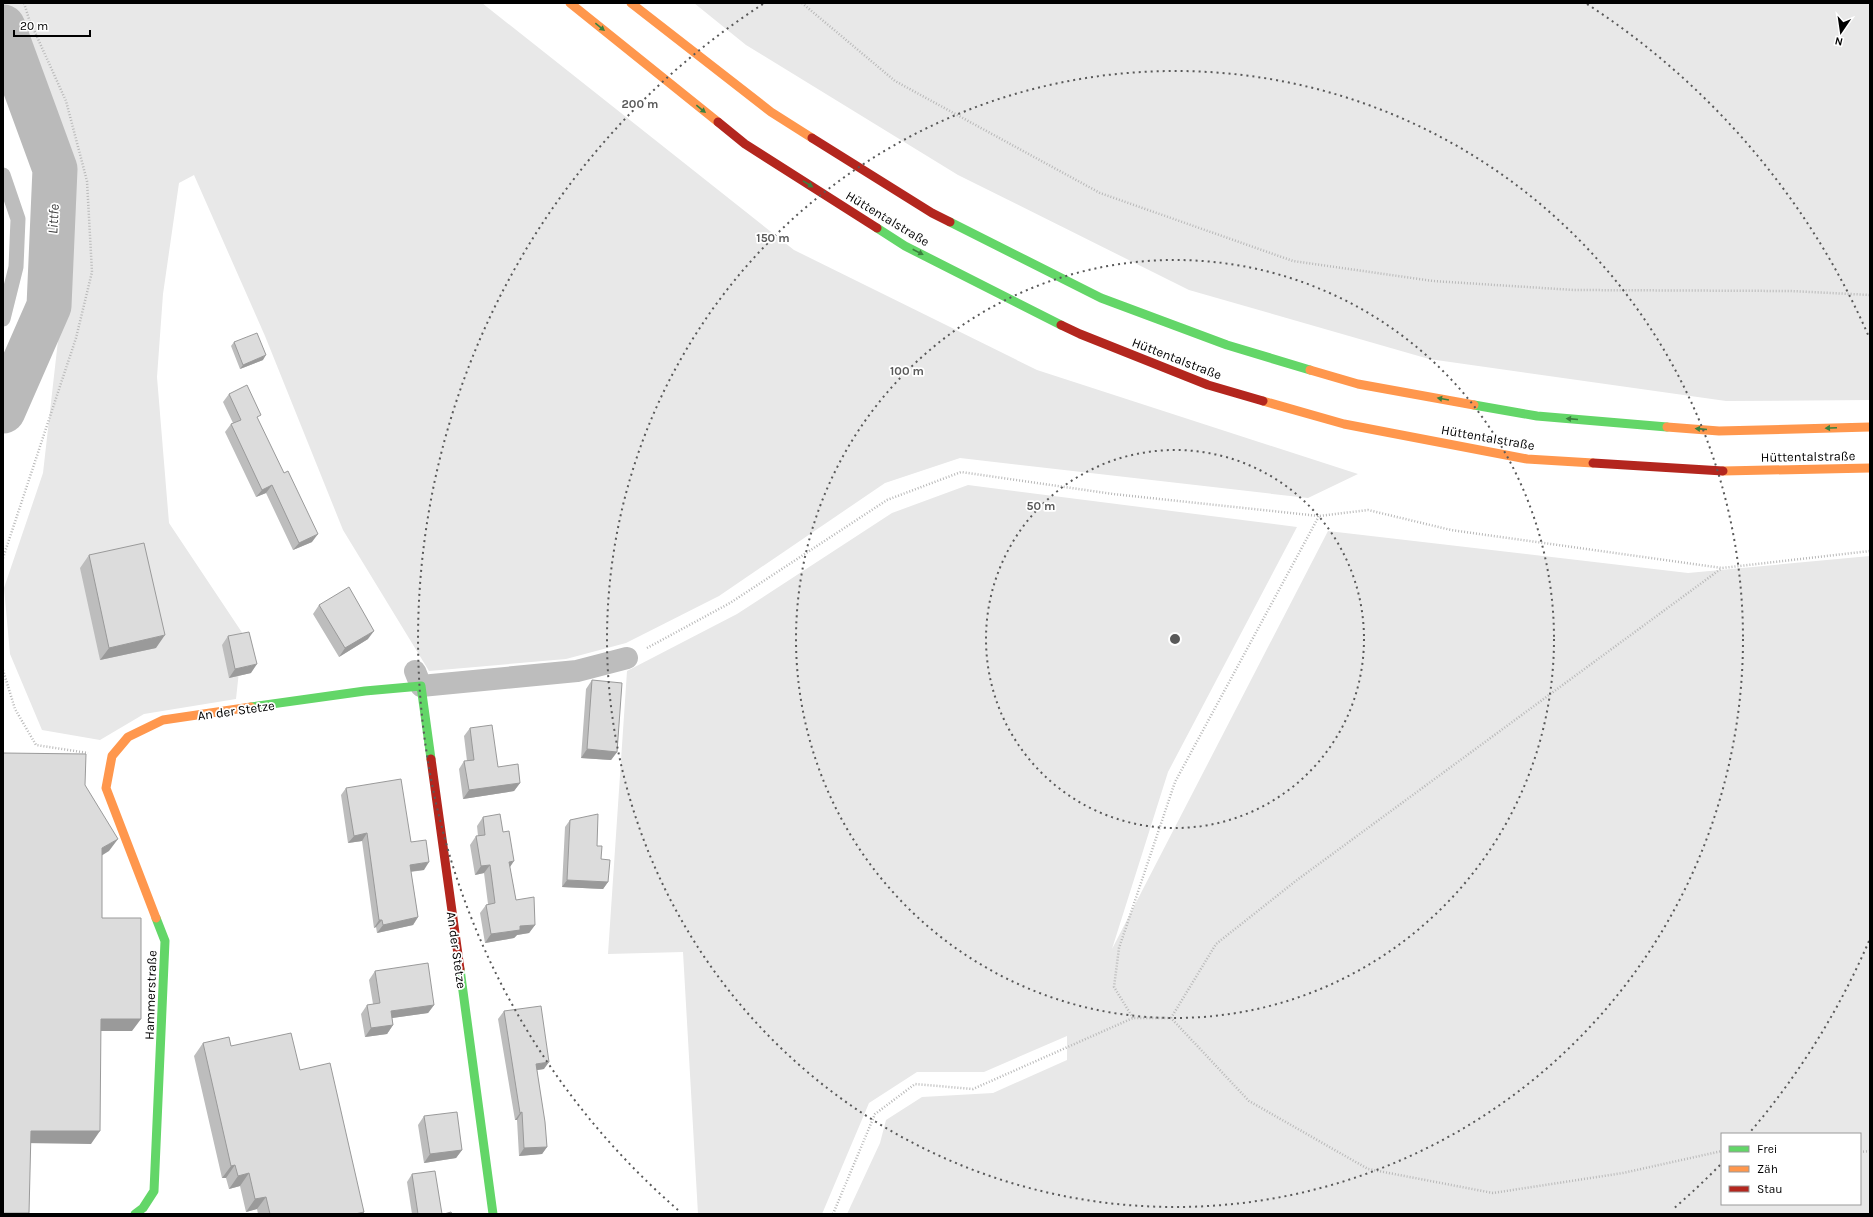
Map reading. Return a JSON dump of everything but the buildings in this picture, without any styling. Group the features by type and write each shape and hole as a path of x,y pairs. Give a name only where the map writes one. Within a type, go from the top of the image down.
{"main road":[{"name":"Hüttentalstraße","path":"570,3 745,144 905,246 1080,334 1208,385 1344,424 1527,459 1716,471 1870,468"},
{"name":"Hüttentalstraße","path":"632,3 770,112 932,213 1101,298 1227,345 1358,384 1537,416 1719,431 1870,427"},
{"name":"An der Stetze","path":"112,756 128,737 163,720 366,691 418,679 493,1214"},
{"name":"Hammerstraße","path":"112,756 106,788 165,941 154,1191 143,1208 135,1214"}],"street":[{"name":"An der Stetze","path":"418,679 577,671 627,658"}],"lane":[{"path":"3,175 18,219 16,267 3,319"}],"path":[{"path":"3,558 76,338 92,272 87,181 66,101 29,19 24,3"},
{"path":"802,3 895,81 1100,193 1292,261 1433,281 1558,289 1791,291 1870,295"},
{"path":"627,658 730,603 887,500 962,472 1113,494 1319,516 1368,510 1451,530 1722,568 1870,551"},
{"path":"1133,1018 1114,987 1119,948 1175,782 1319,516"},
{"path":"1171,1018 1216,944 1303,876 1722,568"},
{"path":"3,670 15,708 36,745 112,756"},
{"path":"833,1214 875,1114 915,1084 973,1089 1133,1018 1171,1018 1249,1101 1368,1169 1493,1193 1623,1173 1721,1151"}],"shaded area":[{"path":"3,3 482,3 794,250 1037,370 1358,474 1308,498 960,458 885,483 719,596 626,643 566,659 429,671 343,530 265,336 194,175 179,183 163,294 157,377 169,523 243,634 236,699 144,714 100,740 42,730 10,654 4,588 43,473 67,261 3,79"},
{"path":"694,3 1870,3 1870,400 1726,401 1429,359 1189,290 958,175 746,45"},
{"path":"968,485 1297,527 1168,772 1112,949 1328,531 1688,573 1870,556 1870,1214 847,1214 880,1143 886,1120 922,1097 993,1093 1067,1060 1067,1036 984,1072 917,1072 869,1103 822,1214 698,1214 683,952 608,954 627,671 737,614 892,513"}],"waterway":[{"name":"Littfe","path":"3,27 55,169 49,306 3,411"}],"traffic: fast":[{"path":"950,222 1101,298 1227,345 1310,370"},
{"path":"877,228 905,246 1061,325"},
{"path":"1474,405 1537,416 1667,427"},
{"path":"251,707 365,691 421,686 431,759"},
{"path":"135,1214 143,1208 154,1191 165,941 156,918"},
{"path":"460,969 493,1214"}],"traffic: slow":[{"path":"570,3 718,122"},
{"path":"631,3 771,112 812,138"},
{"path":"1310,370 1358,384 1474,405"},
{"path":"1263,401 1344,424 1527,459 1593,463"},
{"path":"1667,427 1719,431 1870,427"},
{"path":"1723,471 1870,468"},
{"path":"156,918 106,788 112,756 128,737 163,720 251,707"}],"traffic: jam":[{"path":"718,122 745,144 877,228"},
{"path":"812,138 932,213 950,222"},
{"path":"1061,325 1208,385 1263,401"},
{"path":"1593,463 1723,471"},
{"path":"431,759 460,969"}]}
